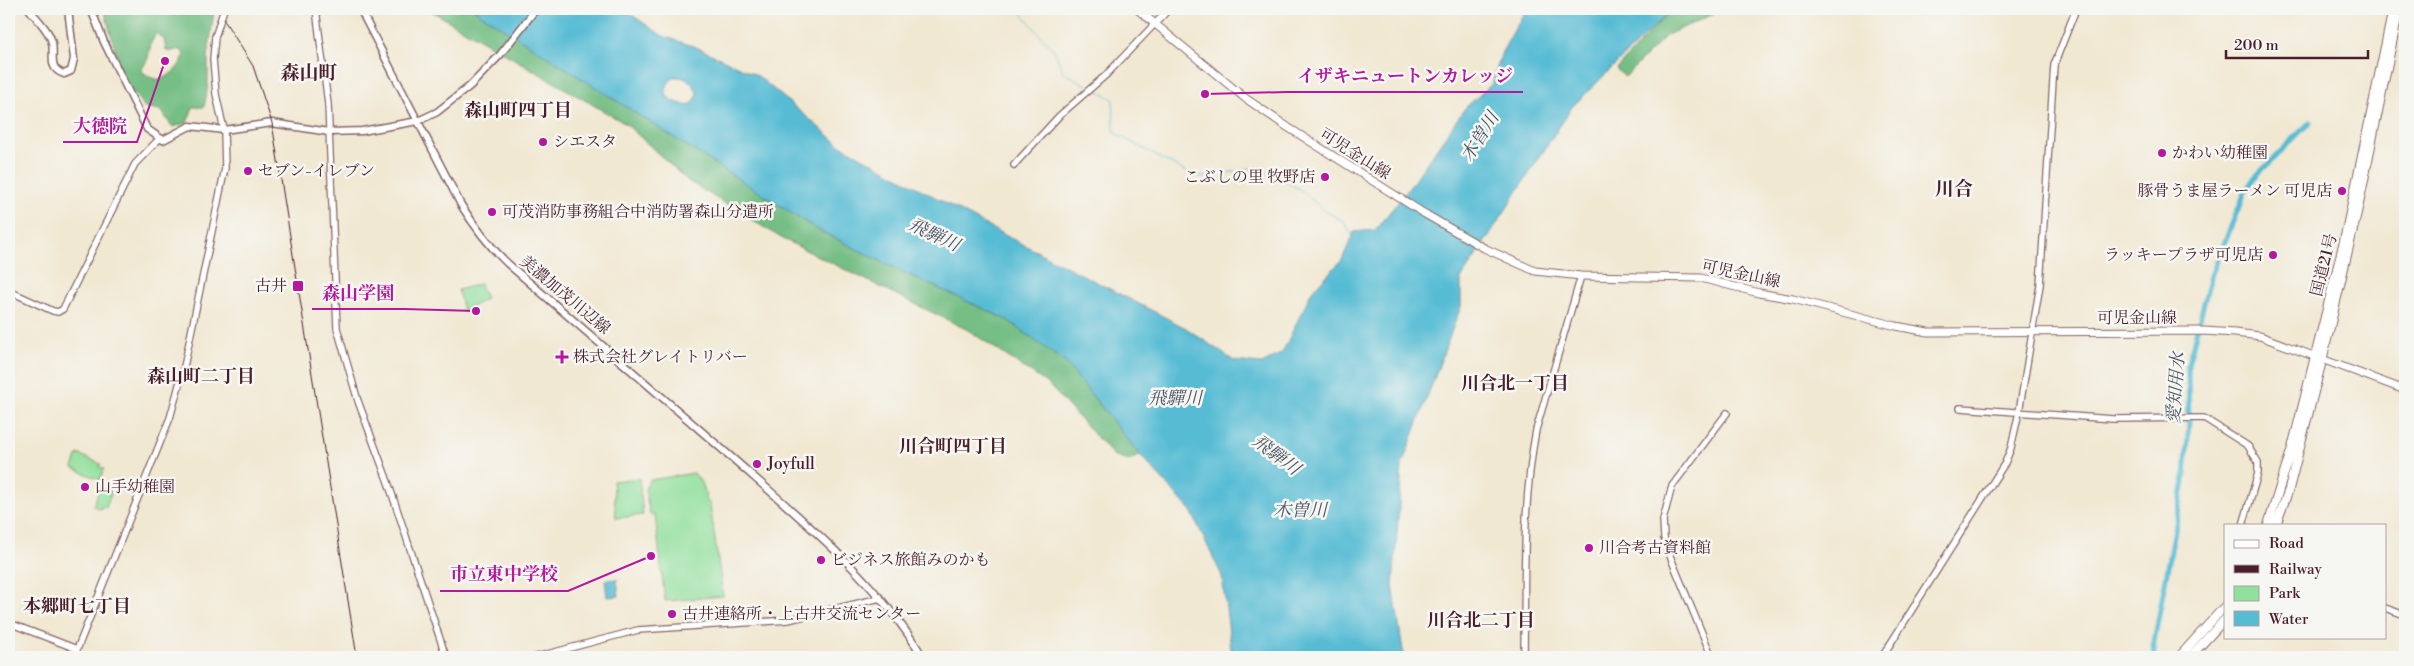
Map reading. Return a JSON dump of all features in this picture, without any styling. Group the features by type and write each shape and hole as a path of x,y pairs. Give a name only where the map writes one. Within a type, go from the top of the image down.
{"highway":[{"name":"国道21号","path":"2268,524 2292,448 2348,222 2393,9"},
{"name":"国道21号","path":"2276,524 2289,489 2322,361 2359,204 2399,9"},
{"path":"2179,657 2224,607"},
{"path":"2190,657 2224,621"}],"main road":[{"path":"29,9 52,42 51,62 59,72 64,74 71,71 74,59 68,9"},
{"path":"91,9 104,42 147,129 159,139 168,139 190,126 224,130 272,123 329,132 362,131 418,122 457,98 500,55 536,9"},
{"name":"美濃加茂川辺線","path":"360,9 461,205 474,227 488,245 506,263 831,545 880,598 909,634 923,657"},
{"name":"可児金山線","path":"1137,9 1245,98 1372,181 1484,248 1535,271 1582,276 1702,278 1896,326 1928,332 2204,331 2260,336 2322,361 2405,390"}],"street":[{"path":"74,657 170,418 177,395 223,177 224,130 216,94 213,59 215,37 224,9"},
{"path":"316,9 329,132 337,328 358,401 388,482 446,657"},
{"path":"1014,165 1060,116 1106,75 1169,9"},
{"path":"1882,657 2005,463 2011,448 2019,412 2043,254 2054,65 2076,9"},
{"path":"9,291 53,311 58,312 63,309 134,164 159,139"},
{"path":"1524,657 1527,495 1531,456 1536,430 1582,276"},
{"path":"1960,408 2131,420 2194,417 2206,420 2248,446 2255,455 2259,467 2243,524"},
{"path":"1712,657 1670,556 1664,538 1663,520 1672,486 1727,413"},
{"path":"536,657 638,630 788,620 880,598"},
{"path":"2386,608 2405,615"},
{"path":"9,623 77,649"}],"green space":[{"path":"104,9 212,9 214,11 208,57 208,86 204,107 193,107 187,123 173,127 161,111 145,108 123,79","holes":["156,33 164,39 166,50 169,52 179,49 184,54 183,58 178,67 169,75 160,79 151,78 141,71 148,58 151,43"]},
{"path":"428,9 473,9 818,230 905,273 1006,319 1066,363 1140,455 1129,461 1113,455 1048,384 968,330 783,239 688,181 626,124"},
{"path":"1672,9 1734,9 1713,14 1667,35 1625,77 1616,69"},
{"path":"480,284 486,299 463,311 458,290"},
{"path":"78,454 101,464 99,467 104,469 100,480 73,468"},
{"path":"694,473 703,485 707,501 710,504 723,596 665,601 655,515 650,515 645,489 650,480"},
{"path":"639,478 643,515 616,518 613,481"},
{"path":"100,488 112,491 106,508 102,506 101,509 93,506"}],"water":[{"path":"473,9 623,9 663,36 696,47 758,76 840,145 993,229 1186,328 1234,361 1262,364 1282,353 1312,291 1342,260 1354,232 1375,230 1407,191 1465,108 1492,84 1502,52 1526,9 1672,9 1572,107 1461,279 1461,306 1402,465 1393,586 1404,657 1232,657 1222,576 1191,511 1140,455 1066,363 1006,319 905,273 818,230","holes":["673,77 681,77 688,80 697,92 695,101 688,106 673,101 666,95 667,85"]},
{"path":"617,579 619,596 607,597 605,580"}],"waterway":[{"path":"1018,9 1055,52 1063,72 1090,87"},
{"path":"1093,88 1113,99 1116,134 1192,175 1207,177 1253,168 1277,177 1301,190 1325,211 1343,221 1352,235"},
{"name":"愛知用水","path":"2154,657 2153,647 2185,476 2189,422 2188,364 2211,276 2245,192 2254,178 2310,122"}],"railway":[{"path":"217,9 253,66 272,123 357,657"}],"place":[{"name":"大徳院","path":"165,61"},
{"name":"イザキニュートンカレッジ","path":"1205,94"},
{"name":"シエスタ","path":"543,142"},
{"name":"かわい幼稚園","path":"2162,153"},
{"name":"セブン-イレブン","path":"248,171"},
{"name":"こぶしの里 牧野店","path":"1325,177"},
{"name":"豚骨うま屋ラーメン 可児店","path":"2342,191"},
{"name":"可茂消防事務組合中消防署森山分遣所","path":"492,212"},
{"name":"ラッキープラザ可児店","path":"2273,255"},
{"name":"古井","path":"298,286"},
{"name":"森山学園","path":"476,311"},
{"name":"株式会社グレイトリバー","path":"562,357"},
{"name":"Joyfull","path":"757,464"},
{"name":"山手幼稚園","path":"85,487"},
{"name":"川合考古資料館","path":"1589,548"},
{"name":"市立東中学校","path":"651,556"},
{"name":"ビジネス旅館みのかも","path":"821,560"},
{"name":"古井連絡所・上古井交流センター","path":"672,614"}],"district":[{"name":"森山町","path":"309,73"},
{"name":"森山町四丁目","path":"518,110"},
{"name":"川合","path":"1954,189"},
{"name":"森山町二丁目","path":"201,376"},
{"name":"川合北一丁目","path":"1515,383"},
{"name":"川合町四丁目","path":"953,446"},
{"name":"本郷町七丁目","path":"77,606"},
{"name":"川合北二丁目","path":"1481,620"}],"water label":[{"name":"木曽川","path":"1480,137"},
{"name":"飛騨川","path":"934,235"},
{"name":"飛驒川","path":"1175,398"},
{"name":"飛騨川","path":"1276,455"},
{"name":"木曽川","path":"1300,510"}]}
